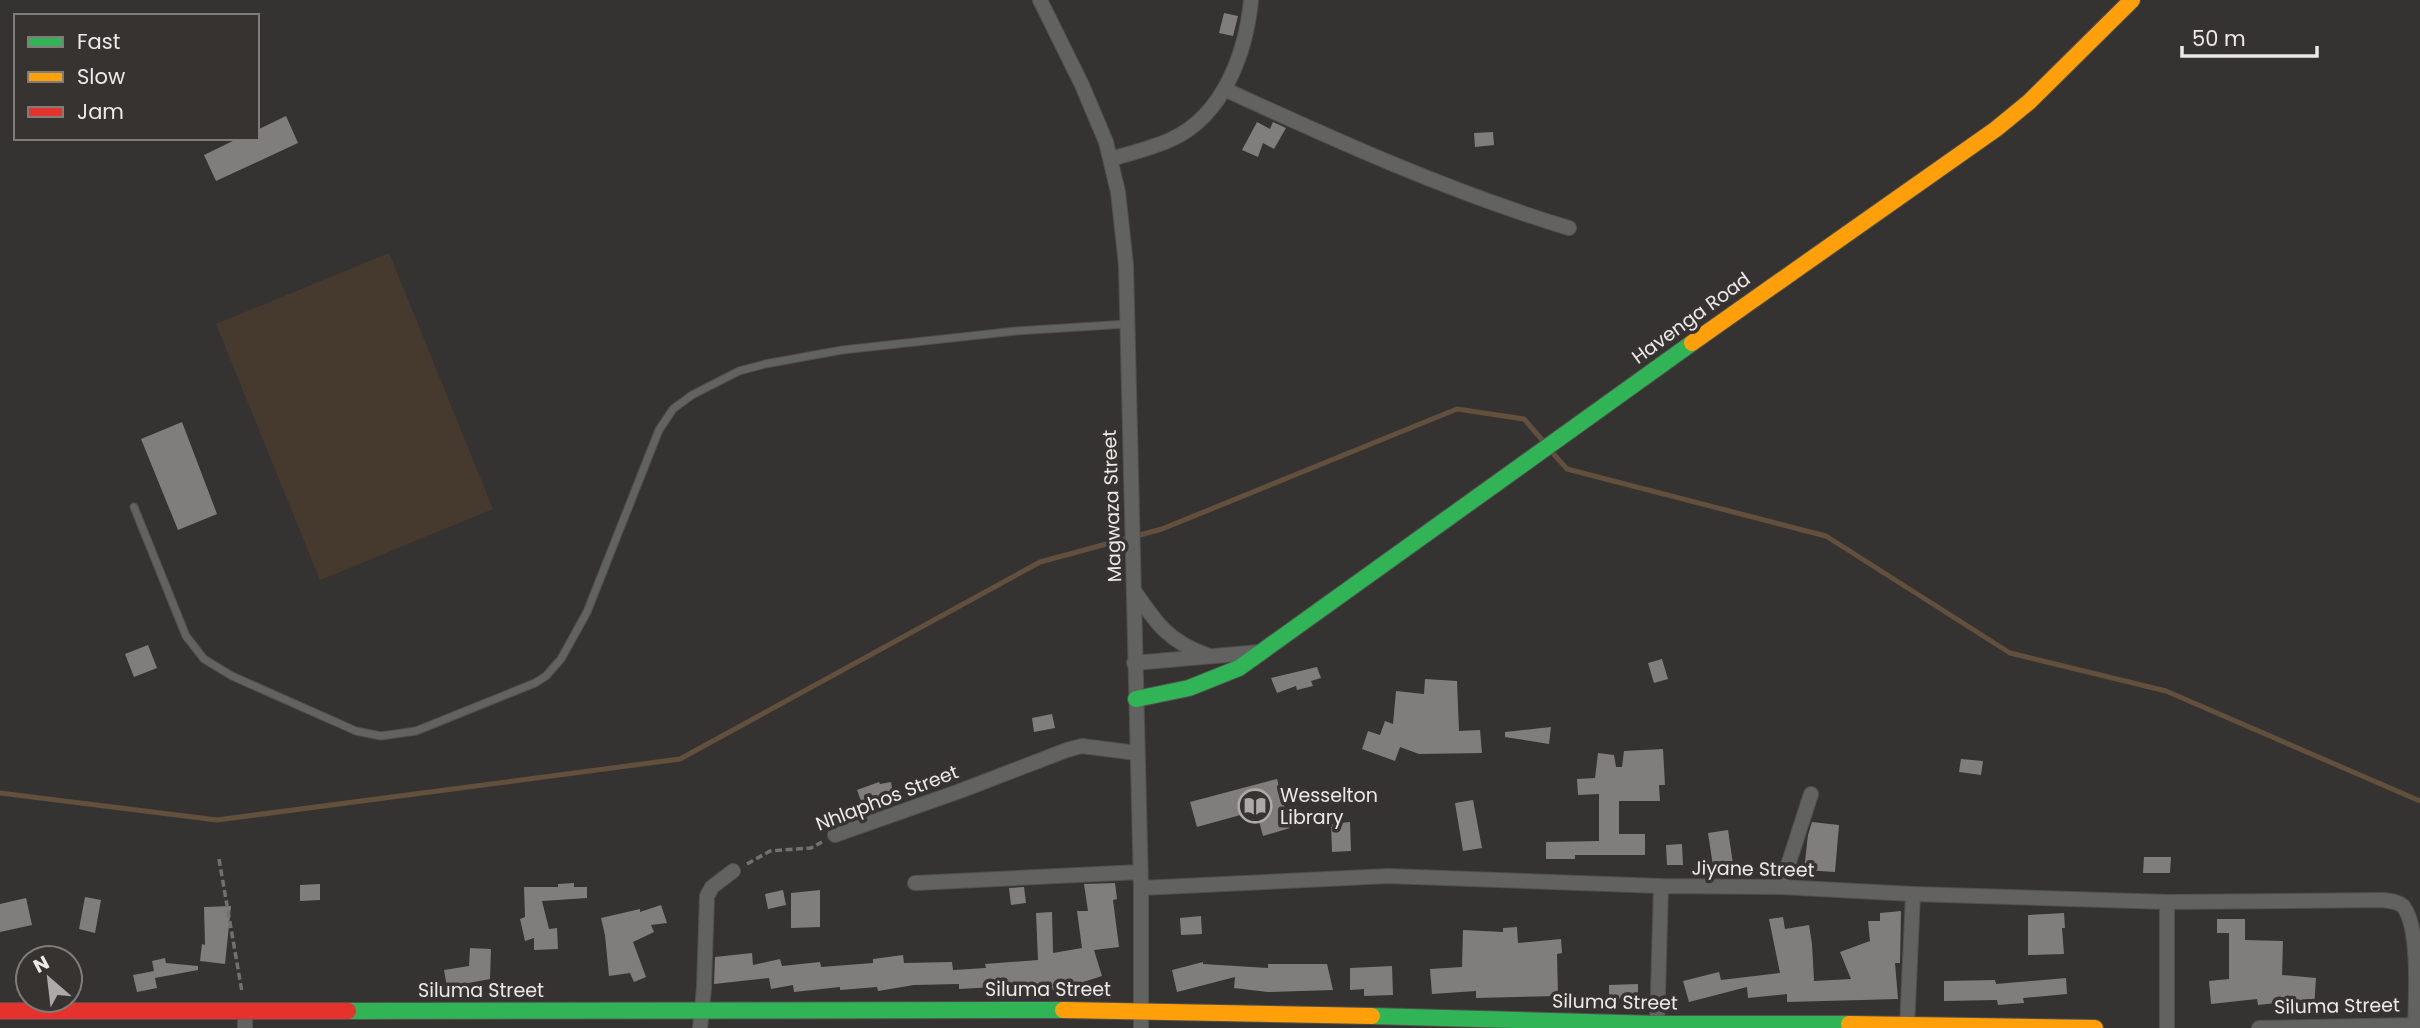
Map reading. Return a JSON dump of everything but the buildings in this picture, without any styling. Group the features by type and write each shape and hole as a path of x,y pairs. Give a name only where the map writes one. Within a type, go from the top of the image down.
{"street":[{"name":"Magwaza Street","path":"1040,0 1082,85 1111,159 1118,192 1125,265 1134,565 1134,663 1141,888 1141,1028"},
{"path":"1111,159 1175,138 1209,110 1224,89 1240,57 1251,0"},
{"name":"Havenga Road","path":"1136,699 1185,690 1213,681 1239,668 1817,253 2005,122 2029,102 2132,0"},
{"path":"1224,89 1336,141 1443,185 1569,228"},
{"path":"1134,591 1156,624 1165,632 1186,646 1213,657"},
{"name":"Havenga Road","path":"1134,663 1260,652"},
{"name":"Nhlaphos Street","path":"835,835 1067,750 1082,746 1137,753"},
{"path":"1781,887 1811,794"},
{"path":"700,1028 707,896 712,887 733,871"},
{"path":"915,883 1140,872"},
{"name":"Jiyane Street","path":"1141,888 1388,876 1661,886 1781,887 2167,902 2383,900 2401,904 2409,912 2418,933 2415,1027"},
{"path":"1657,1026 1661,886"},
{"path":"1907,1026 1913,894"},
{"path":"2167,902 2167,1028"},
{"name":"Siluma Street","path":"0,1011 1141,1010 1657,1026 2095,1028"},
{"path":"245,1011 245,1028"},
{"name":"Siluma Street","path":"2259,1028 2415,1027"}],"lane":[{"path":"134,507 186,636 204,659 233,676 356,731 381,736 398,735 416,731 527,686 551,671 561,660 587,612 659,430 673,409 716,381 752,367 842,350 1016,331 1127,324"}],"path":[{"name":"Nhlaphos Street","path":"733,871 770,851 811,848 835,835"},
{"path":"219,859 245,1011"}],"shaded area":[{"path":"389,253 493,509 320,580 216,324"}],"waterway":[{"path":"0,793 217,820 680,759 1040,562 1162,529 1457,409 1524,419 1544,442"},
{"path":"1550,450 1567,469 1826,536 2010,653 2166,691 2420,801"}],"traffic: fast":[{"path":"1136,699 1189,688 1239,668 1692,343"},
{"path":"348,1011 1063,1010"},
{"path":"1372,1016 1657,1024 1849,1024"}],"traffic: slow":[{"path":"1692,343 1996,129 2029,102 2132,0"},
{"path":"1063,1010 1372,1016"},
{"path":"1849,1024 2095,1028"}],"traffic: jam":[{"path":"0,1011 348,1011"}],"place":[{"name":"Wesselton Library","path":"1255,806"}]}
